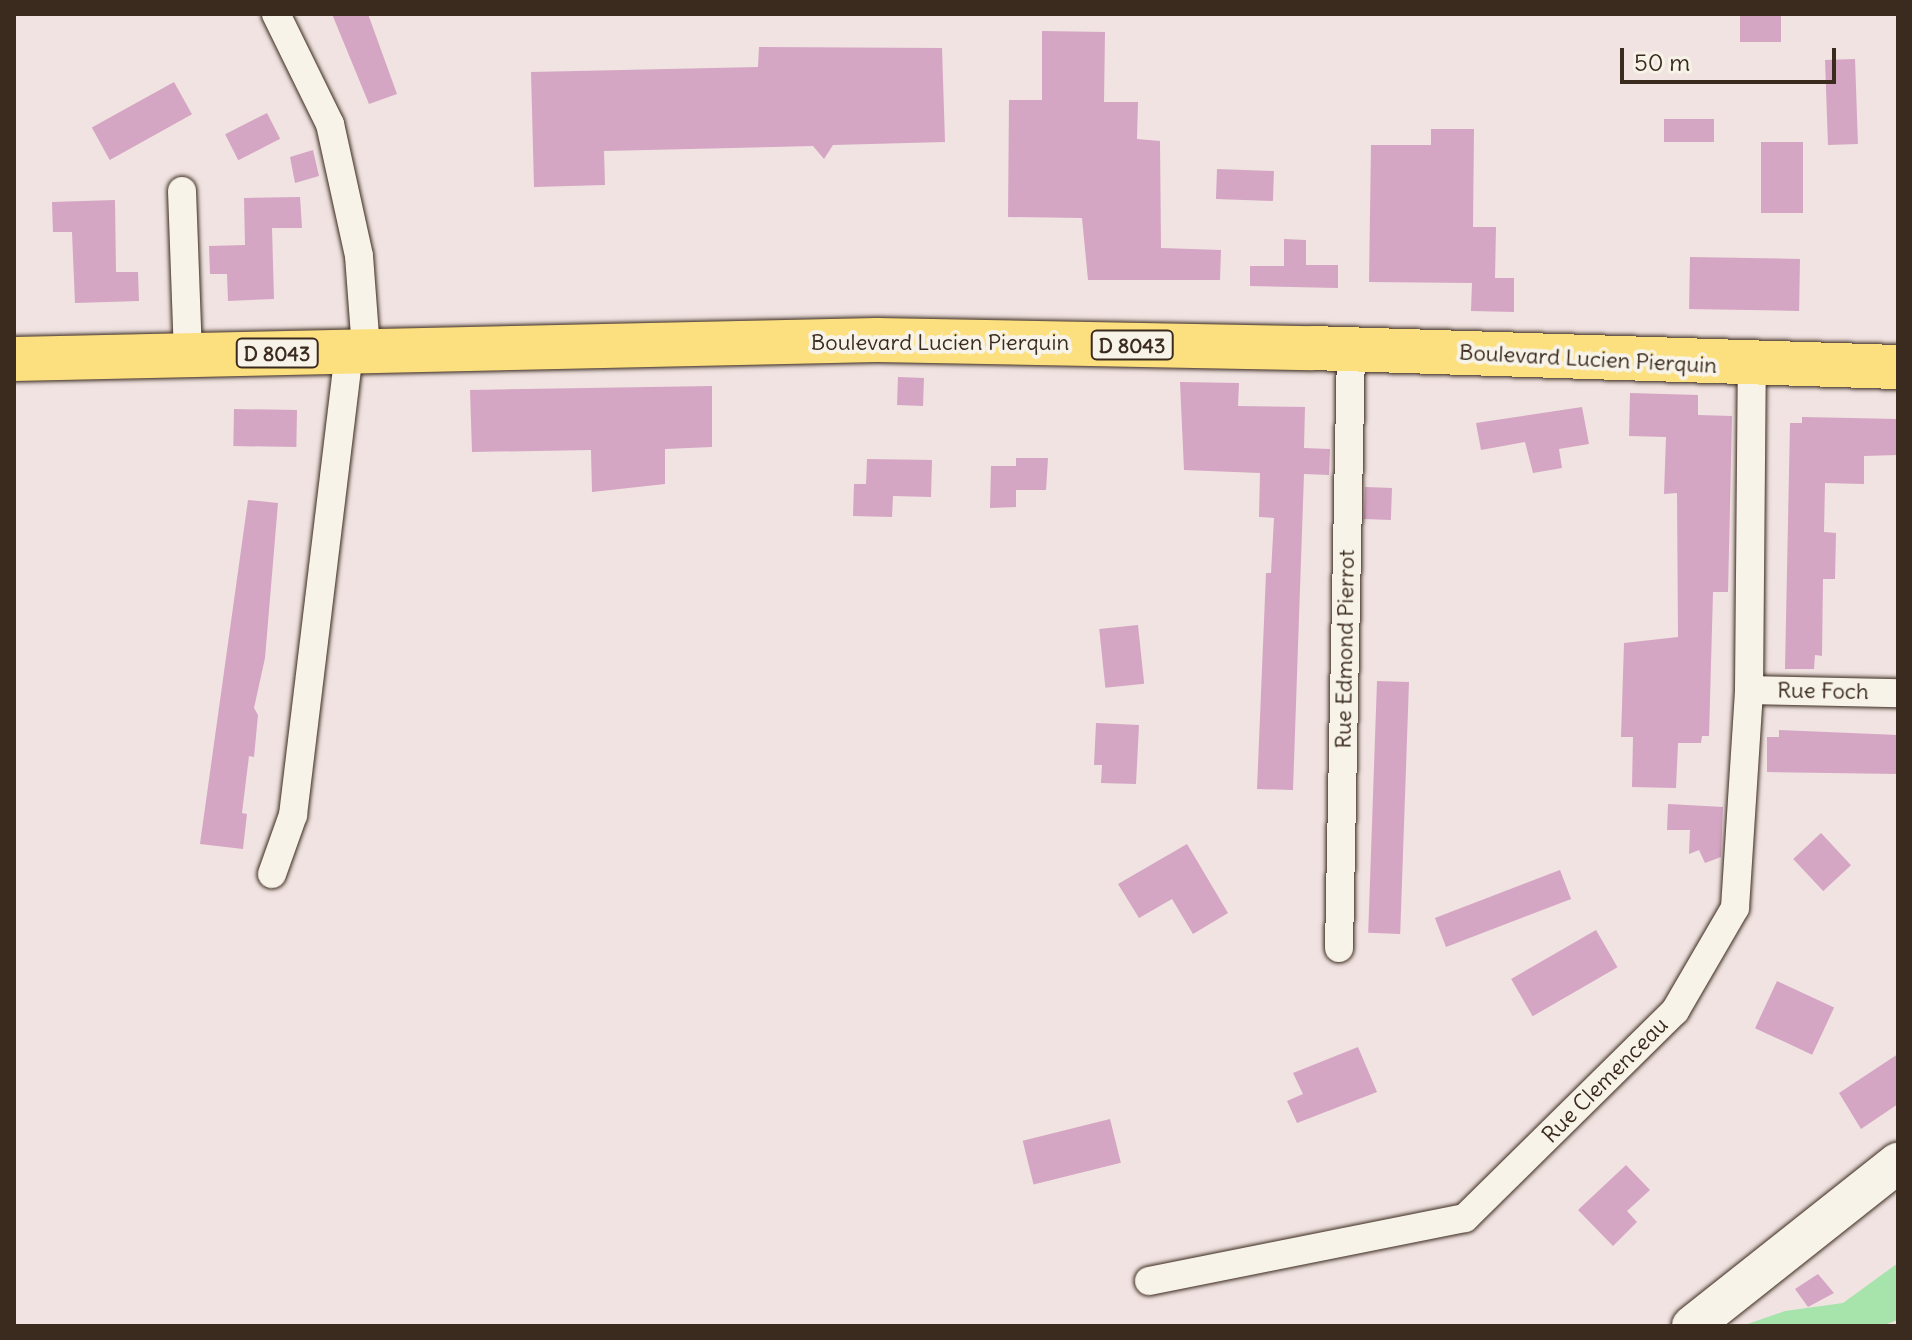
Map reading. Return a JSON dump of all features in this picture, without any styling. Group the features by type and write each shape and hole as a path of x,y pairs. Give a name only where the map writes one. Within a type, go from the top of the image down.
{"main road":[{"name":"Boulevard Lucien Pierquin","path":"358,350 877,340 1351,350 1752,366 1898,367"},
{"name":"D 8043","path":"14,359 358,350"}],"street":[{"path":"272,874 293,815 358,350 359,256 330,124 276,14"},
{"path":"182,191 188,356"},
{"name":"Rue Edmond Pierrot","path":"1339,948 1351,350"},
{"name":"Rue Clemenceau","path":"1149,1281 1465,1218 1675,1011 1735,908 1749,690 1752,366"},
{"name":"Rue Foch","path":"1749,690 1898,693"},
{"path":"1692,1326 1898,1163"}],"green space":[{"path":"1898,1263 1898,1320 1881,1326 1742,1326 1785,1311 1843,1303"}],"building":[{"path":"332,14 368,14 397,94 369,104"},
{"path":"1740,14 1781,14 1781,42 1740,42"},
{"path":"1042,31 1105,32 1104,102 1138,102 1137,139 1160,141 1161,248 1221,250 1220,280 1088,280 1082,218 1008,217 1009,100 1042,100"},
{"path":"759,47 942,48 945,142 833,145 824,159 813,146 604,151 605,185 534,187 531,72 758,67"},
{"path":"1855,59 1858,144 1828,145 1825,60"},
{"path":"174,82 192,114 110,160 92,128"},
{"path":"267,113 280,139 238,160 225,134"},
{"path":"1664,119 1714,119 1714,142 1664,142"},
{"path":"1431,129 1474,129 1473,227 1496,227 1495,278 1514,278 1514,312 1471,311 1472,283 1369,282 1371,145 1431,145"},
{"path":"1761,142 1803,142 1803,213 1761,213"},
{"path":"313,150 319,176 295,183 290,157"},
{"path":"1217,169 1274,171 1273,201 1216,199"},
{"path":"300,197 302,228 272,228 274,299 228,301 227,274 210,274 209,246 245,245 244,198"},
{"path":"115,200 116,272 138,272 139,301 75,303 72,232 53,232 52,202"},
{"path":"1284,239 1306,240 1306,265 1338,265 1338,288 1250,286 1250,266 1284,266"},
{"path":"1690,257 1800,259 1799,311 1689,309"},
{"path":"898,377 924,378 923,406 897,405"},
{"path":"1180,382 1239,383 1238,406 1305,407 1304,448 1330,449 1329,475 1304,474 1293,790 1257,789 1266,573 1271,573 1274,518 1259,517 1260,473 1184,470"},
{"path":"712,386 712,447 665,449 665,484 592,492 591,450 472,452 470,390"},
{"path":"1630,393 1698,395 1698,415 1732,416 1728,592 1713,592 1709,736 1702,736 1701,743 1678,743 1676,788 1632,787 1633,737 1621,737 1624,643 1678,637 1677,493 1664,494 1666,437 1629,436"},
{"path":"1582,407 1589,444 1559,449 1562,468 1533,473 1525,442 1481,450 1476,423"},
{"path":"234,409 297,410 296,447 233,446"},
{"path":"1802,417 1898,419 1898,455 1864,456 1864,484 1825,483 1824,532 1836,533 1835,579 1823,579 1822,656 1815,655 1814,669 1785,669 1790,423 1802,423"},
{"path":"1016,458 1048,458 1046,490 1016,490 1016,507 990,508 991,466 1016,466"},
{"path":"867,459 932,460 931,497 893,496 892,517 853,516 854,484 866,484"},
{"path":"1365,487 1392,488 1391,520 1364,519"},
{"path":"248,500 278,503 265,658 254,708 258,715 254,757 249,756 242,813 247,814 243,849 200,844"},
{"path":"1138,625 1144,684 1105,688 1099,629"},
{"path":"1377,681 1409,682 1400,934 1368,933"},
{"path":"1096,723 1139,725 1136,784 1101,783 1102,765 1094,765"},
{"path":"1779,730 1898,735 1898,774 1767,772 1767,737 1779,737"},
{"path":"1668,804 1723,807 1721,857 1705,863 1699,850 1689,854 1690,830 1667,830"},
{"path":"1821,833 1851,865 1823,891 1793,859"},
{"path":"1187,844 1228,913 1193,934 1172,899 1139,918 1118,884"},
{"path":"1560,870 1571,899 1446,947 1435,918"},
{"path":"1596,930 1618,967 1533,1016 1511,979"},
{"path":"1777,981 1834,1008 1812,1055 1755,1028"},
{"path":"1358,1047 1377,1092 1297,1123 1287,1101 1303,1094 1293,1073"},
{"path":"1898,1054 1898,1104 1861,1129 1839,1093"},
{"path":"1110,1119 1121,1163 1034,1184 1023,1141"},
{"path":"1626,1165 1650,1190 1627,1211 1637,1222 1613,1246 1578,1210"},
{"path":"1818,1274 1834,1293 1808,1307 1795,1289"}]}
